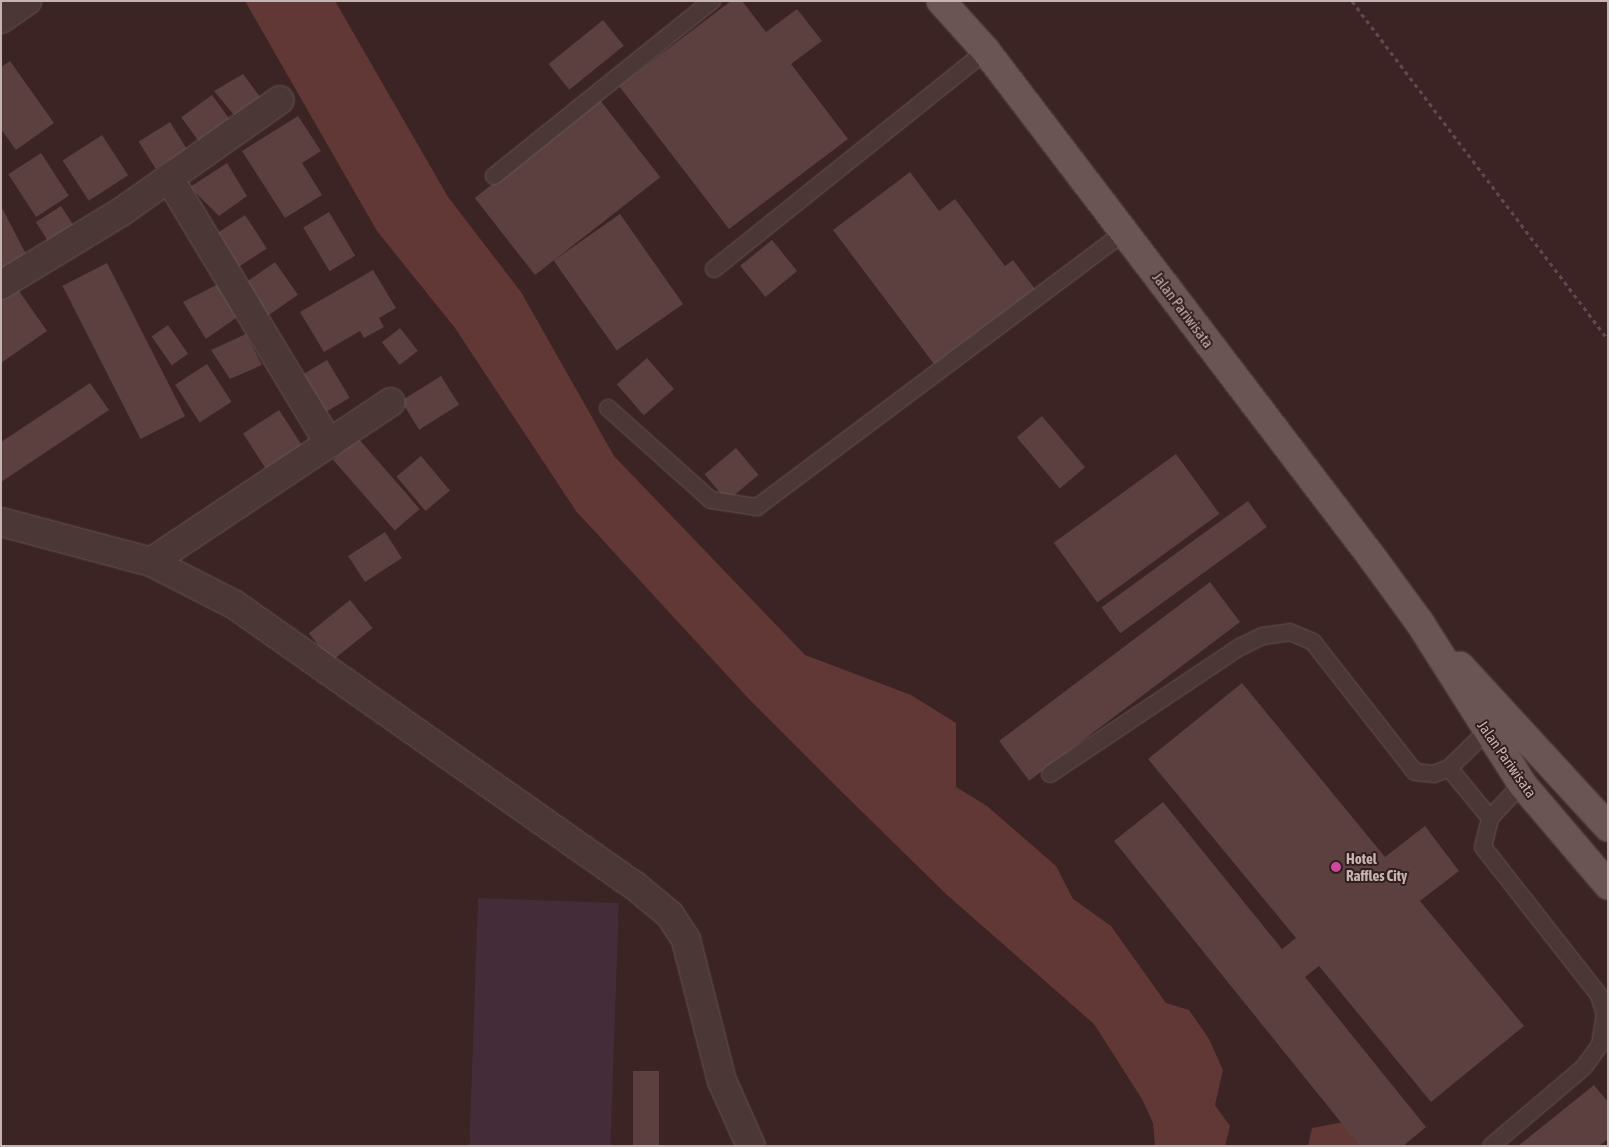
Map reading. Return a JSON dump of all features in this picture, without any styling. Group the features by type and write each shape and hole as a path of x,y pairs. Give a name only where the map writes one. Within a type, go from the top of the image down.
{"main road":[{"name":"Jalan Pariwisata","path":"941,1 986,51 1420,623 1608,827"},
{"name":"Jalan Pariwisata","path":"1420,623 1486,732 1522,784 1608,885"}],"street":[{"path":"1,19 27,1"},
{"path":"1,285 169,178 280,100"},
{"path":"169,178 329,443"},
{"path":"150,562 391,402"},
{"path":"1,522 150,562 235,605 634,886 670,916 686,940 722,1081 751,1146"}],"lane":[{"path":"494,176 712,1"},
{"path":"714,269 986,51"},
{"path":"608,408 711,500 757,507 1124,232"},
{"path":"1050,774 1240,646 1263,636 1290,632 1313,642 1407,767 1426,774 1449,768 1486,732"},
{"path":"1449,768 1490,818"},
{"path":"1491,1146 1584,1067 1600,1044 1605,1015 1599,995 1488,859 1483,847 1490,818 1522,784"}],"path":[{"path":"1352,1 1608,340"}],"shaded area":[{"path":"245,1 335,1 448,197 521,292 614,456 805,655 911,695 956,723 956,787 987,806 1056,866 1073,899 1111,926 1166,1003 1189,1010 1209,1039 1223,1070 1215,1105 1230,1126 1225,1146 1155,1146 1153,1123 1142,1099 1094,1024 946,894 844,794 748,698 576,511 455,328 377,231"},
{"path":"478,898 619,903 610,1146 469,1146"},
{"path":"1349,1121 1372,1146 1308,1146 1312,1128"}],"building":[{"path":"731,1 742,1 766,32 797,9 822,41 791,64 848,139 729,229 619,86"},
{"path":"603,20 624,46 569,90 549,64"},
{"path":"10,61 54,123 16,150 1,129 1,67"},
{"path":"243,74 264,102 239,121 214,91"},
{"path":"212,95 229,118 198,141 181,117"},
{"path":"600,100 660,177 535,275 475,198"},
{"path":"298,116 321,151 302,163 322,195 285,218 242,151"},
{"path":"170,122 187,149 156,169 139,142"},
{"path":"102,135 128,175 89,201 63,161"},
{"path":"41,153 69,196 36,217 8,174"},
{"path":"227,163 247,196 219,216 190,187"},
{"path":"910,172 939,211 955,199 1005,266 1013,260 1035,289 934,364 833,230"},
{"path":"1,206 27,256 1,270"},
{"path":"61,206 78,232 53,248 36,222"},
{"path":"329,212 355,256 330,271 303,227"},
{"path":"620,214 683,304 617,351 554,260"},
{"path":"245,215 267,249 233,270 211,237"},
{"path":"772,240 797,271 765,297 740,266"},
{"path":"275,262 298,295 264,319 241,286"},
{"path":"107,263 185,416 141,439 62,286"},
{"path":"373,270 396,308 379,318 384,327 364,338 360,331 324,352 300,312"},
{"path":"12,281 47,331 1,363 1,289"},
{"path":"222,282 243,313 206,339 183,302"},
{"path":"168,325 188,354 172,365 152,336"},
{"path":"400,328 418,351 400,365 382,342"},
{"path":"246,334 262,365 230,379 211,350"},
{"path":"647,358 674,389 644,415 617,384"},
{"path":"327,360 350,398 321,415 298,378"},
{"path":"207,364 232,402 200,422 175,385"},
{"path":"441,376 459,405 419,430 401,401"},
{"path":"90,383 109,410 1,482 1,442"},
{"path":"279,410 307,453 271,476 243,433"},
{"path":"1042,416 1085,467 1060,489 1017,437"},
{"path":"358,438 420,509 395,531 333,460"},
{"path":"736,448 758,475 727,501 705,474"},
{"path":"1176,454 1219,514 1097,603 1054,543"},
{"path":"421,456 450,490 425,511 396,477"},
{"path":"1248,501 1267,527 1120,633 1102,607"},
{"path":"385,532 402,558 365,582 348,556"},
{"path":"1210,582 1240,622 1029,781 999,741"},
{"path":"350,600 373,628 331,661 309,633"},
{"path":"1242,683 1385,857 1425,826 1459,871 1420,901 1524,1026 1431,1102 1319,966 1305,977 1426,1127 1403,1146 1360,1146 1114,841 1163,802 1282,949 1296,938 1148,759"},
{"path":"633,1071 659,1071 659,1146 633,1146"},
{"path":"1594,1085 1608,1102 1608,1139 1599,1146 1518,1146"}],"place":[{"name":"Hotel Raffles City","path":"1336,867"}]}
